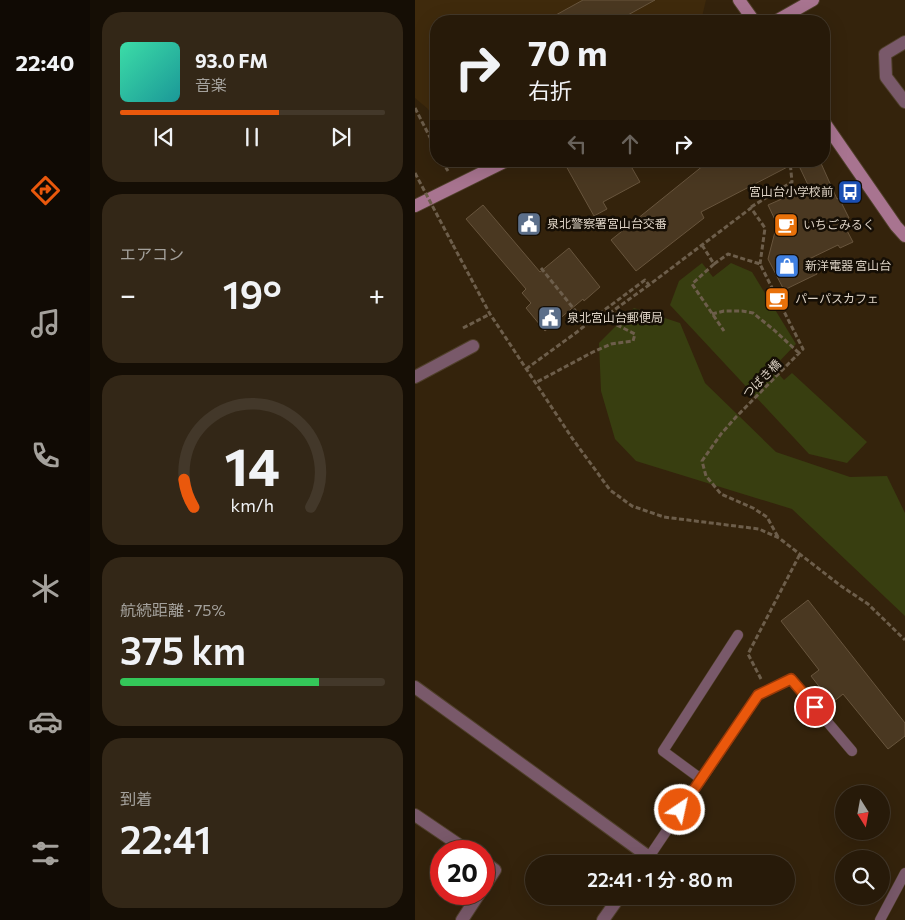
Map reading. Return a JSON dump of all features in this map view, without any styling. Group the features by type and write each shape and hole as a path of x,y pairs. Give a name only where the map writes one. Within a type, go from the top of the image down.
{"street":[{"path":"739,0 750,15"},
{"path":"787,15 813,0"},
{"path":"905,42 885,54 886,77 905,102"},
{"path":"830,131 905,236"},
{"path":"415,206 494,167"},
{"path":"415,376 473,346"},
{"path":"415,687 639,855"},
{"path":"415,815 452,840"},
{"path":"462,920 472,905"},
{"path":"603,920 614,905"}],"lane":[{"path":"701,779 663,751 738,636"},
{"path":"649,855 758,695 791,679 852,751"},
{"path":"879,920 905,873"}],"path":[{"path":"415,108 430,137"},
{"path":"445,167 447,171"},
{"path":"603,318 751,208 792,182 791,167"},
{"path":"415,173 489,314 572,438 610,490 632,506 664,517 759,529 779,538 841,586 868,604 905,640"},
{"path":"712,314 725,311 742,311 753,314 799,353 803,349 760,264 765,228 751,208"},
{"path":"702,245 714,264"},
{"path":"724,331 692,284 728,254 760,264"},
{"path":"541,268 586,324"},
{"path":"526,369 645,280 649,285"},
{"path":"463,328 489,314"},
{"path":"535,383 591,352 611,344 633,341 635,334 603,318 599,314"},
{"name":"つばき橋","path":"779,538 767,517 753,508 721,494 706,476 702,461 721,434 799,353"},
{"path":"767,691 748,654 800,554"}],"shaded area":[{"path":"415,0 706,0 702,15 430,15 430,112 415,98"}],"green space":[{"path":"702,263 713,277 731,263 752,272 796,344 773,368 784,380 792,373 867,442 847,463 809,454 670,305 679,281"},
{"path":"634,308 680,323 705,383 776,452 850,477 887,476 905,513 905,616 792,509 636,461 615,439 601,391 599,343"}],"building":[{"path":"583,0 655,0 628,15 556,15"},
{"path":"567,167 631,167 640,182 603,202 607,209 594,216"},
{"path":"702,167 787,167 701,212 704,218 636,271 611,240"},
{"path":"823,167 837,199 839,198 849,218 842,221 853,242 840,248 838,245 809,259 817,274 784,290 768,259 777,224 768,205 809,187 800,168"},
{"path":"483,205 540,272 569,248 600,287 545,331 526,308 531,303 522,293 526,289 466,219"},
{"path":"808,600 905,723 905,736 888,749 843,694 832,703 811,676 819,670 781,621"}],"place":[{"name":"宮山台小学校前","path":"850,192"},
{"name":"泉北警察署宮山台交番","path":"529,224"},
{"name":"いちごみるく","path":"786,225"},
{"name":"新洋電器 宮山台","path":"787,266"},
{"name":"パーパスカフェ","path":"777,299"},
{"name":"泉北宮山台郵便局","path":"550,318"}],"route":[{"path":"680,810 758,695 791,679 815,707"}]}
